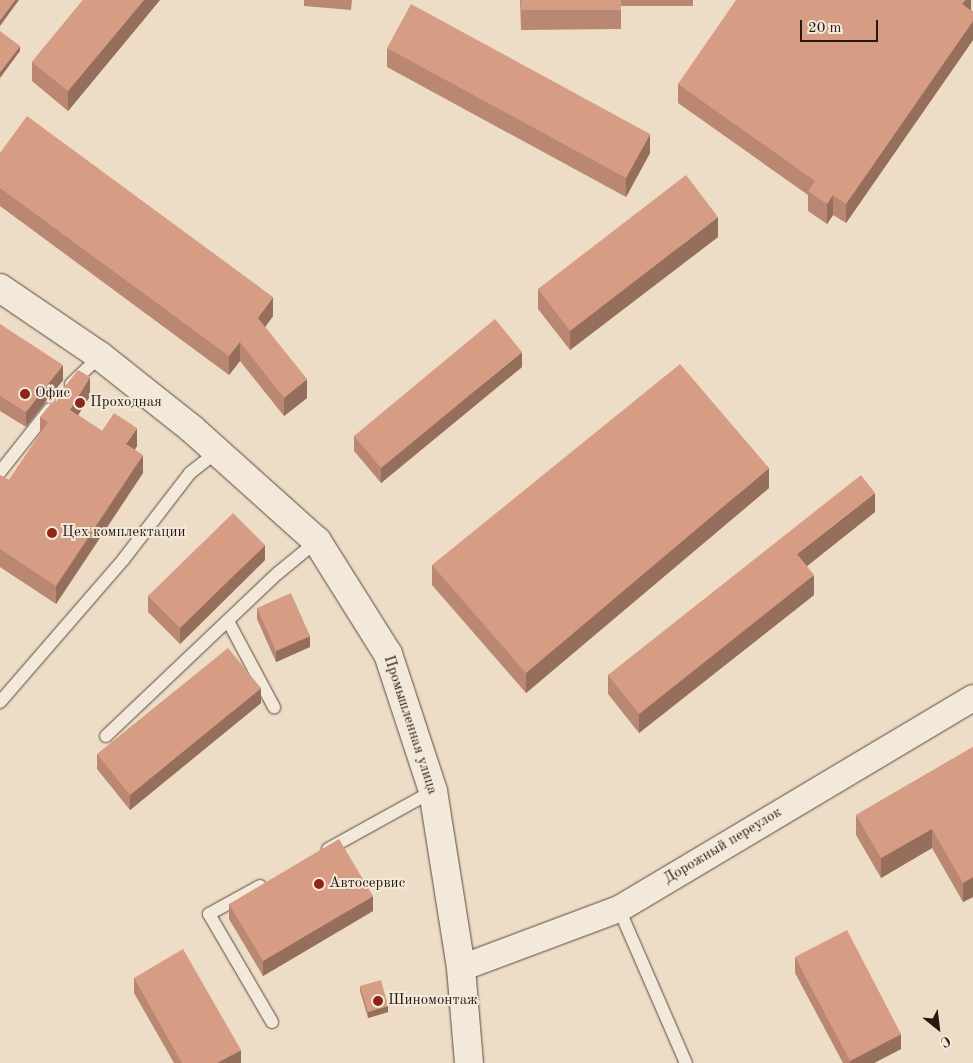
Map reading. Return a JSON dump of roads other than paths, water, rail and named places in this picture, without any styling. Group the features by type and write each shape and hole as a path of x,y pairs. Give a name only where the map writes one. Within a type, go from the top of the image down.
{"main road":[{"name":"Промышленная улица","path":"0,288 100,356 218,451 317,541 388,654 433,791 461,968 468,1063"}],"street":[{"name":"Дорожный переулок","path":"461,968 619,909 973,698"}],"lane":[{"path":"0,472 74,380 100,356"},
{"path":"0,702 123,560 190,472 218,451"},
{"path":"106,736 228,621 317,541"},
{"path":"228,621 274,706"},
{"path":"313,857 433,791"},
{"path":"270,881 209,914 272,1022"},
{"path":"619,909 686,1063"}],"place":[{"name":"Офис","path":"25,394"},
{"name":"Проходная","path":"80,403"},
{"name":"Цех комплектации","path":"52,533"},
{"name":"Автосервис","path":"319,884"},
{"name":"Шиномонтаж","path":"378,1001"}]}
